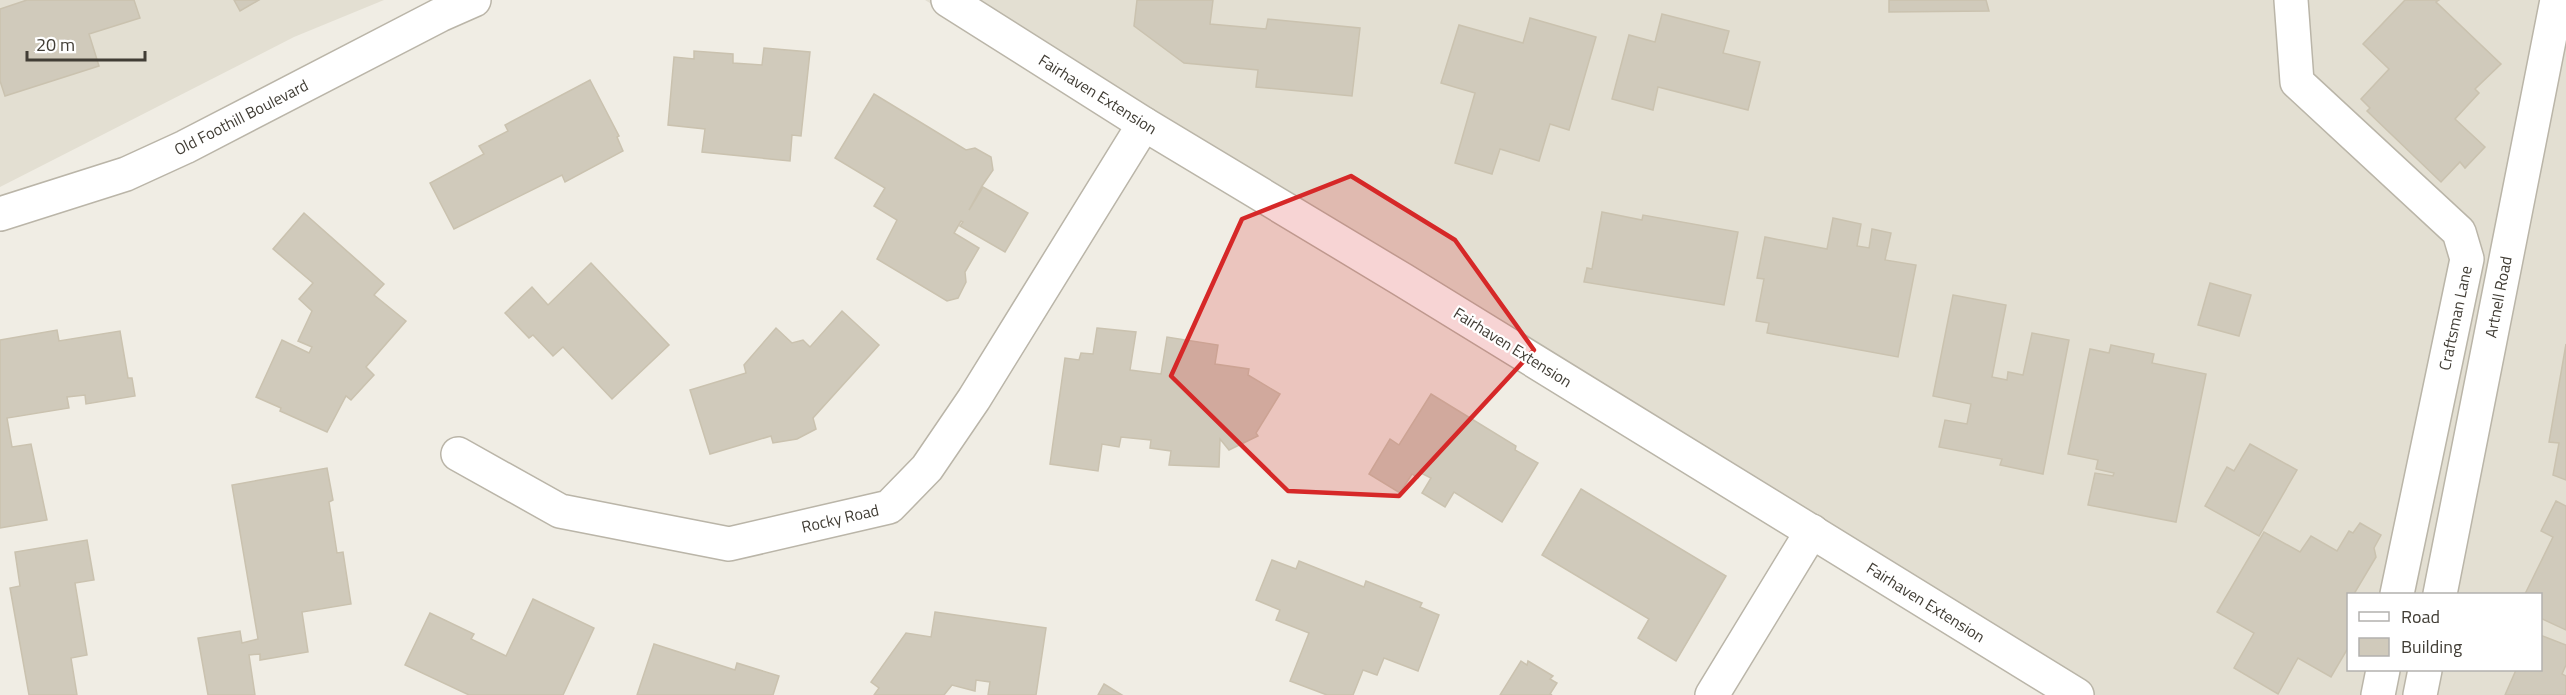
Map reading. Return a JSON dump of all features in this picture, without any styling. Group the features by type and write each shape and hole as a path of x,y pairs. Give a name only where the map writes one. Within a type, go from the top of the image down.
{"street":[{"name":"Old Foothill Boulevard","path":"0,214 126,174 185,147 436,7 474,0"},
{"name":"Fairhaven Extension","path":"948,0 1144,124 1403,280 2077,695"},
{"name":"Craftsman Lane","path":"2291,0 2297,82 2459,232 2467,259 2397,593"},
{"name":"Artnell Road","path":"2440,593 2557,0"},
{"name":"Rocky Road","path":"458,454 560,511 729,544 889,507 927,468 974,399 1144,124"},
{"path":"1713,695 1812,531"},
{"path":"2378,695 2383,671"},
{"path":"2420,695 2425,671"}],"highlighted area":[{"path":"1351,176 1455,240 1534,350 1399,496 1288,491 1171,376 1242,219"}],"shaded area":[{"path":"0,0 384,0 294,37 0,187"},
{"path":"925,0 2566,0 2566,695 2050,695"}],"building":[{"path":"27,0 134,0 140,18 89,34 99,66 5,96 0,81 0,9"},
{"path":"234,0 259,0 240,11"},
{"path":"1137,0 1213,0 1210,24 1266,29 1268,19 1360,28 1352,96 1256,87 1258,70 1184,63 1134,26"},
{"path":"1889,0 1986,0 1989,11 1889,12"},
{"path":"2405,0 2439,0 2436,2 2501,64 2475,89 2479,93 2455,119 2485,147 2465,168 2460,162 2441,182 2367,111 2370,108 2361,99 2389,69 2363,44"},
{"path":"1662,14 1729,31 1723,53 1760,62 1748,110 1658,87 1653,110 1612,99 1629,35 1655,42"},
{"path":"1530,18 1596,37 1569,130 1550,124 1539,161 1500,149 1492,174 1455,163 1475,93 1441,83 1459,25 1523,43"},
{"path":"764,48 810,52 801,136 792,135 790,161 702,152 705,129 668,125 674,57 694,59 694,51 733,54 733,63 762,65"},
{"path":"590,80 619,136 617,137 623,151 565,182 562,175 454,229 430,183 484,154 479,146 508,131 505,125"},
{"path":"874,94 966,150 975,148 991,157 993,170 969,210 983,187 1028,213 1005,252 960,226 963,222 961,221 954,233 979,248 965,272 966,282 958,298 947,301 877,259 897,220 874,206 885,188 835,158"},
{"path":"1602,212 1642,220 1643,215 1738,232 1724,305 1584,282 1587,268 1592,269"},
{"path":"304,213 384,284 374,295 406,321 366,367 374,375 351,400 346,396 327,432 280,411 281,408 256,397 282,340 309,353 312,347 298,341 312,311 299,299 313,283 273,249"},
{"path":"1833,218 1861,224 1857,246 1869,248 1872,229 1891,233 1885,260 1916,265 1898,357 1767,333 1769,323 1756,321 1764,279 1757,278 1765,237 1827,249"},
{"path":"591,263 669,345 612,399 563,347 553,356 533,335 529,338 505,313 532,287 548,305"},
{"path":"2210,283 2251,295 2239,336 2198,325"},
{"path":"1953,295 2006,305 1992,377 2007,380 2008,372 2023,375 2032,333 2069,340 2043,474 2000,465 2002,459 1939,447 1945,420 1967,424 1971,404 1933,396"},
{"path":"842,311 879,345 813,418 816,429 797,439 773,443 771,436 710,454 690,390 746,373 744,365 776,328 792,343 803,340 810,347"},
{"path":"1097,328 1136,332 1130,370 1161,374 1167,337 1218,345 1215,364 1249,369 1248,375 1280,394 1256,433 1258,436 1229,450 1220,439 1219,467 1169,465 1171,451 1150,448 1151,440 1121,437 1119,447 1102,444 1098,471 1050,464 1065,358 1079,360 1081,353 1093,354"},
{"path":"57,330 59,341 120,331 128,378 132,378 135,396 86,404 85,395 67,397 69,408 7,418 12,447 31,444 47,520 0,528 0,340"},
{"path":"2566,344 2566,480 2553,475 2559,443 2549,442"},
{"path":"2111,345 2154,354 2152,363 2206,374 2176,522 2088,505 2095,473 2113,476 2114,473 2096,469 2098,460 2068,454 2090,349 2109,353"},
{"path":"1431,394 1516,446 1515,450 1538,463 1502,522 1454,492 1445,507 1422,493 1431,478 1421,473 1418,478 1412,474 1400,493 1369,474 1390,439 1399,445"},
{"path":"2250,444 2297,470 2259,536 2205,506 2227,467 2234,471"},
{"path":"327,468 333,500 329,502 337,553 343,552 351,604 302,612 308,652 260,660 260,654 249,655 255,695 208,695 198,638 240,631 242,643 258,639 232,485"},
{"path":"1581,489 1726,576 1676,661 1638,638 1649,619 1542,555"},
{"path":"2556,501 2566,506 2566,630 2542,619 2542,593 2525,593 2553,537 2541,531"},
{"path":"2360,523 2381,535 2374,548 2376,557 2355,593 2347,593 2347,650 2331,677 2298,658 2278,694 2234,668 2254,633 2217,612 2264,532 2300,552 2311,536 2337,551 2349,531 2353,533"},
{"path":"87,540 94,580 75,583 87,655 71,658 77,695 29,695 10,588 20,586 15,552"},
{"path":"1272,560 1296,569 1299,561 1364,587 1366,581 1422,603 1420,607 1439,615 1418,671 1384,658 1377,675 1363,670 1353,695 1327,695 1290,681 1309,633 1276,620 1280,610 1256,600"},
{"path":"533,599 594,628 563,695 469,695 405,665 430,613 474,634 471,639 506,656"},
{"path":"935,612 1046,628 1036,695 988,695 990,682 976,680 975,691 952,685 944,695 874,695 879,688 871,682 906,633 931,637"},
{"path":"2542,636 2566,645 2566,665 2562,674 2566,676 2566,695 2505,695 2516,671 2542,671"},
{"path":"654,644 735,670 737,663 779,676 773,695 637,695"},
{"path":"1521,661 1527,665 1528,661 1553,676 1550,679 1557,683 1550,694 1552,695 1500,695"},
{"path":"1104,684 1122,695 1098,695"}]}
